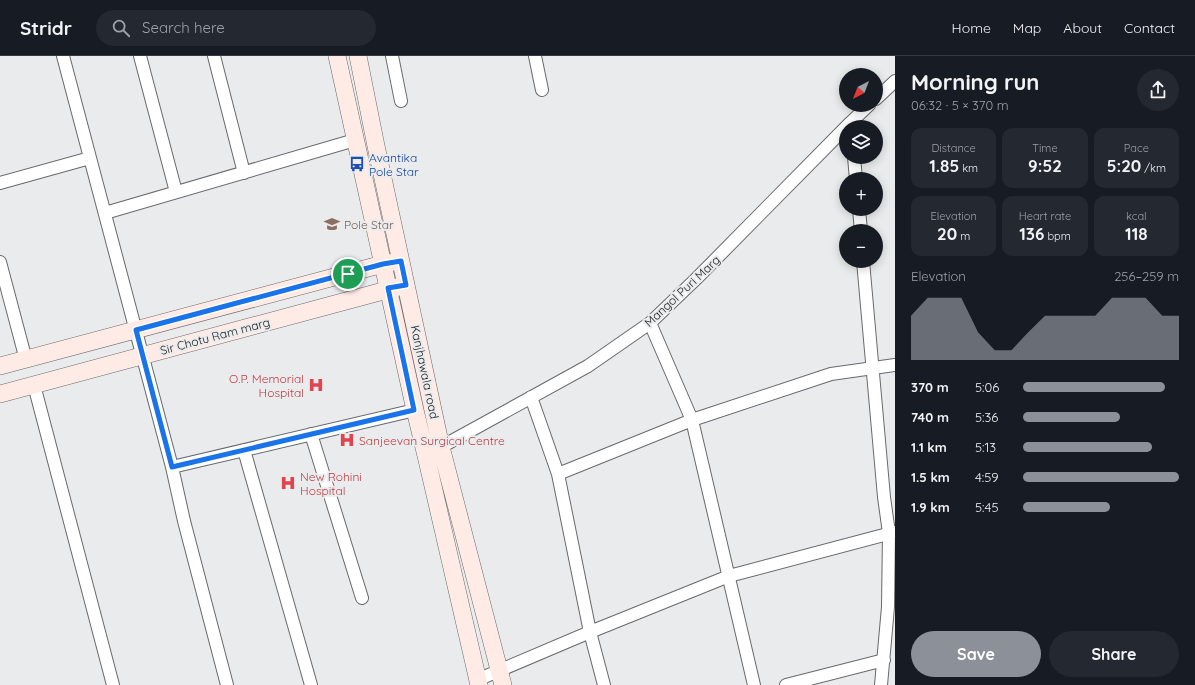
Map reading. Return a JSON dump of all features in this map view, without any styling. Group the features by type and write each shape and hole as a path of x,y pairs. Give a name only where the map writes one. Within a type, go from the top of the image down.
{"main road":[{"name":"Kanjhawala road","path":"337,56 414,410 429,467 478,682"},
{"name":"Kanjhawala road","path":"358,56 441,447 501,678"},
{"path":"0,366 383,264 401,261"},
{"name":"Sir Chotu Ram marg","path":"0,394 388,288 406,285"}],"street":[{"path":"63,56 172,467 184,521 227,685"},
{"path":"140,56 176,192"},
{"path":"214,56 244,172"},
{"path":"392,56 401,101"},
{"path":"535,56 542,90"},
{"path":"883,92 895,81"},
{"name":"Mangol Puri Marg","path":"855,120 862,112"},
{"name":"Mangol Puri Marg","path":"441,447 588,366 650,322 696,279 839,136"},
{"path":"105,213 355,140"},
{"path":"0,183 90,158"},
{"path":"0,262 26,360"},
{"path":"864,268 884,497 892,532 888,607 881,685"},
{"path":"650,322 692,420 754,685"},
{"path":"558,474 692,420 831,374 895,365"},
{"path":"34,385 113,685"},
{"path":"531,397 558,474 590,632 604,685"},
{"path":"172,467 414,410"},
{"path":"312,434 362,598"},
{"path":"244,450 311,685"},
{"path":"478,682 501,678 590,632 729,576 892,532"},
{"path":"786,685 884,660"}],"place":[{"name":"Avantika Pole Star","path":"357,164"},
{"name":"Pole Star","path":"332,224"},
{"name":"O.P. Memorial Hospital","path":"316,385"},
{"name":"Sanjeevan Surgical Centre","path":"347,440"},
{"name":"New Rohini Hospital","path":"288,483"}],"route":[{"path":"401,261 406,285 388,288 414,410 172,467 136,330 348,274 383,264 401,261"}]}
